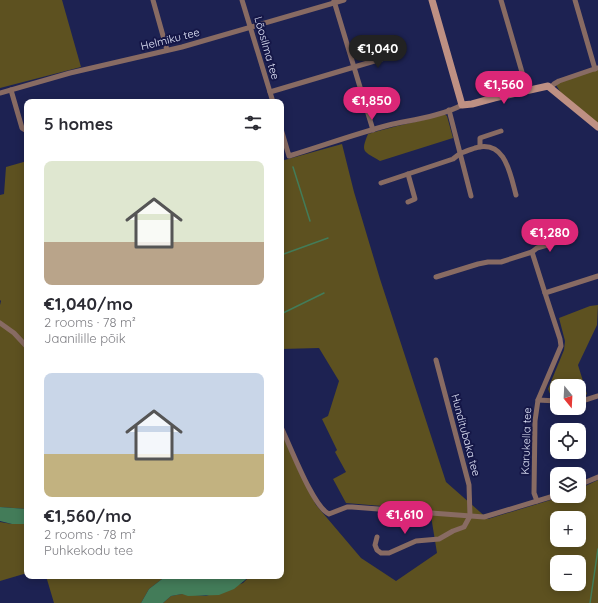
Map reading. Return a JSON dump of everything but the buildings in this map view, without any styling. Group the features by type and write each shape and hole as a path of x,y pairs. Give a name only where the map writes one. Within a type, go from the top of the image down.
{"street":[{"path":"153,0 167,50"},
{"name":"Lõosilma tee","path":"242,0 272,99"},
{"name":"Helmiku tee","path":"0,93 70,73 103,67 182,47 335,1 344,0"},
{"path":"432,0 462,105"},
{"path":"501,0 524,79 529,90"},
{"path":"552,87 554,83 597,68 575,0"},
{"path":"335,1 373,130"},
{"path":"270,92 398,54"},
{"path":"284,139 289,156 390,125 410,122 462,105 472,104 545,86 552,87 598,127"},
{"path":"11,90 22,128 24,130"},
{"path":"449,110 461,152 471,196"},
{"path":"480,147 480,138 501,131"},
{"path":"381,183 454,159 461,152 480,147 493,147 499,152 508,166 516,195"},
{"path":"408,174 415,199 408,202"},
{"path":"436,277 478,264 501,262 532,252 537,248 561,241"},
{"name":"Karukella tee","path":"532,252 561,346 538,400 535,421 534,493 537,502"},
{"path":"545,293 598,276"},
{"path":"0,323 24,344"},
{"name":"Hunditubaka tee","path":"436,360 469,484 470,516"},
{"path":"586,400 598,396"},
{"path":"538,400 550,401"},
{"path":"284,434 303,476 321,508 326,512 332,513 347,507 352,507 470,516 479,518 550,497"},
{"path":"586,482 598,477"},
{"path":"377,537 377,550 381,553 389,553 416,541 439,539 464,527 470,516"}],"shaded area":[{"path":"0,0 62,0 81,67 0,88"},
{"path":"598,69 598,124 561,93 556,84"},
{"path":"444,114 447,116 453,138 380,161 365,151 364,145 368,134"},
{"path":"342,144 354,192 380,279 446,482 488,519 550,500 550,503 586,503 586,486 598,480 598,603 163,603 171,596 182,594 206,596 243,583 247,579 284,579 284,439 316,505 361,558 396,581 437,553 430,510 346,503 333,479 346,472 335,452 337,450 322,419 328,416 339,381 319,348 284,349 284,160"},
{"path":"24,162 24,509 0,507 0,195 4,194 6,167"},
{"path":"598,305 597,325 578,365 582,379 552,379 564,350 565,341 559,318 590,306"},
{"path":"0,507 24,509 24,524 12,524 0,521"},
{"path":"0,522 24,524 24,574 0,581"},
{"path":"47,579 162,579 149,589 141,603 54,603"},
{"path":"162,579 246,579 234,589 219,595 188,596 182,594 171,596 163,603 141,603 149,589"}],"waterway":[{"path":"293,167 310,221"},
{"path":"284,254 328,238"},
{"path":"284,313 324,293"},
{"path":"590,603 598,549"}]}
